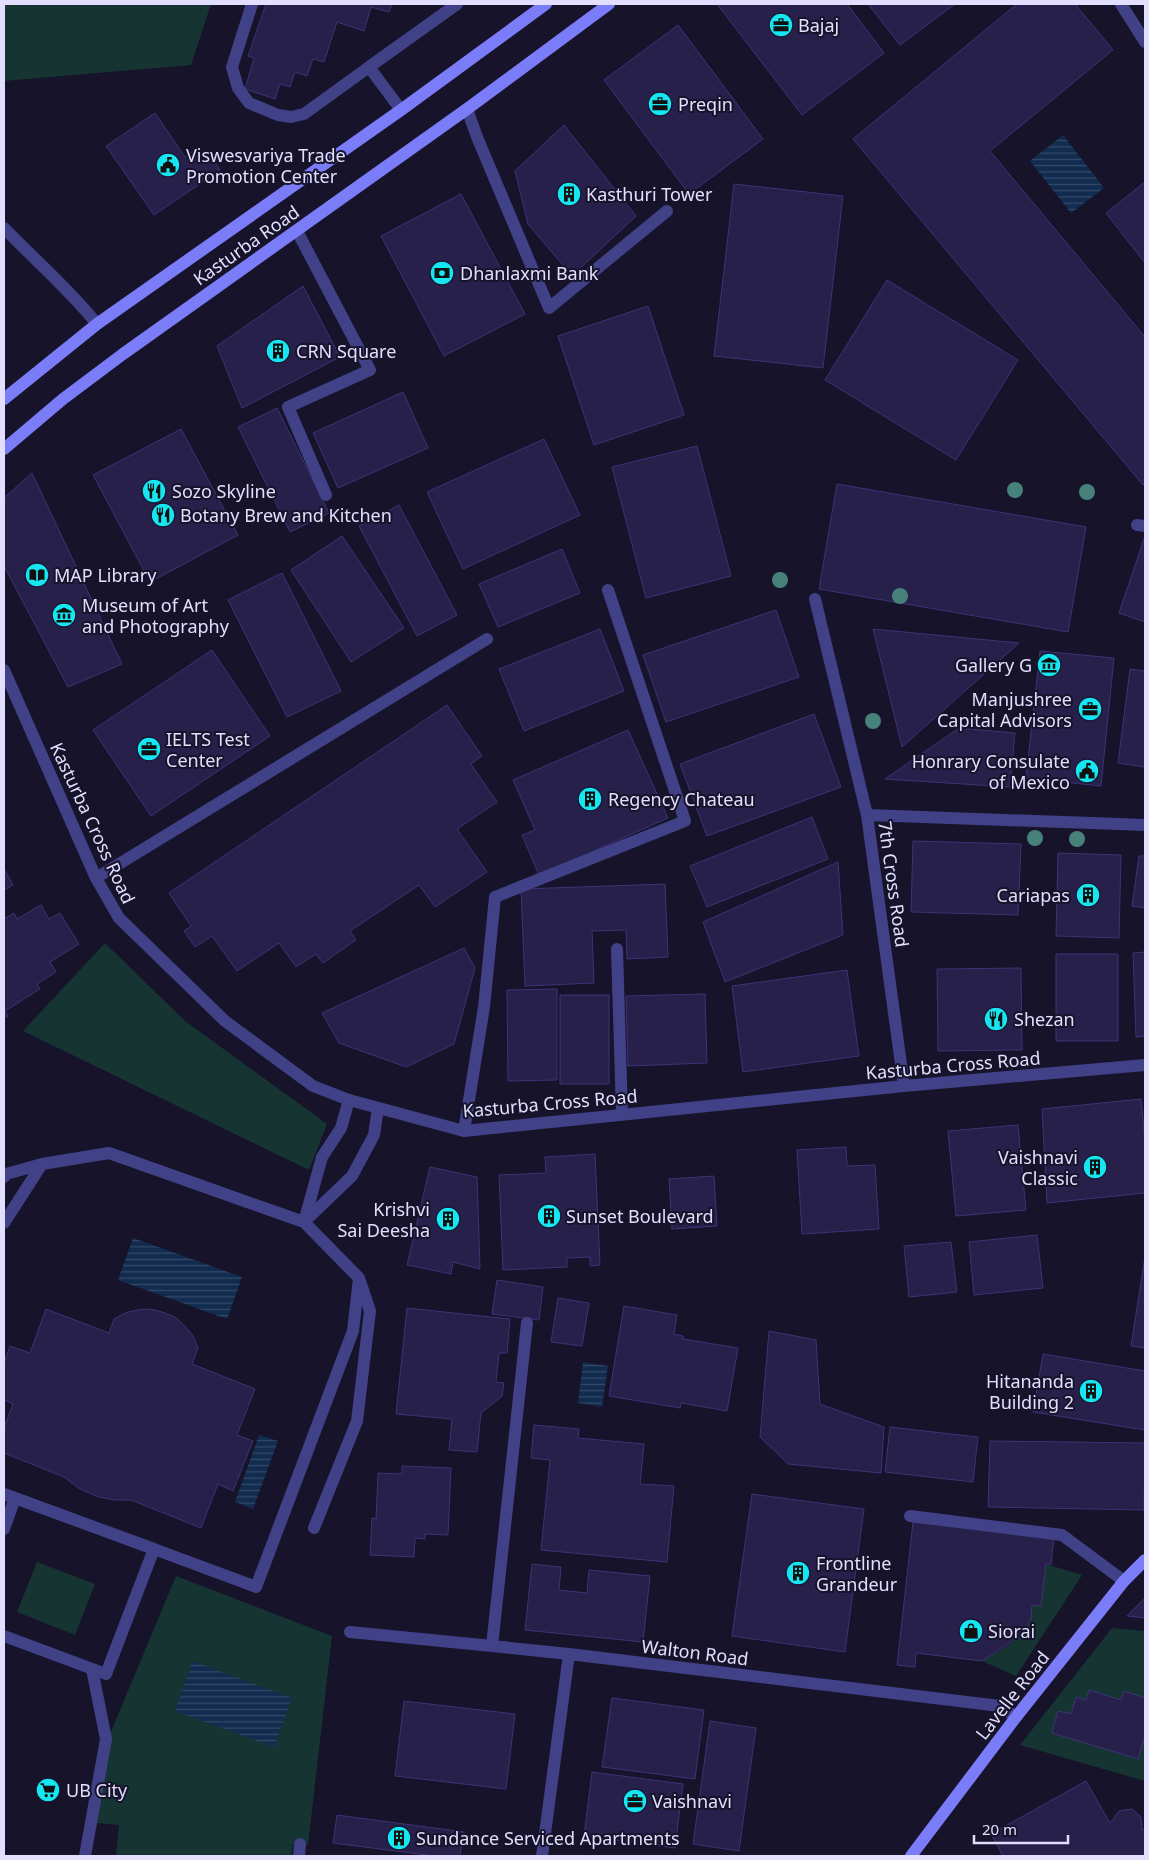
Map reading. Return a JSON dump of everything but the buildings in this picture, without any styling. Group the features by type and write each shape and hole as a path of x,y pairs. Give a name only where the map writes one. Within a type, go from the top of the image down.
{"main road":[{"name":"Kasturba Road","path":"4,399 97,324 402,110 546,4"},
{"name":"Kasturba Road","path":"4,449 63,399 123,354 467,109 609,4"},
{"name":"Lavelle Road","path":"911,1856 1016,1717 1124,1581 1145,1560"}],"street":[{"path":"252,4 232,68 238,88 249,103 278,115 291,117 304,114 457,4"},
{"path":"1121,4 1145,42"},
{"path":"369,68 402,110"},
{"path":"467,109 549,308 667,211"},
{"path":"4,228 71,293 97,324"},
{"path":"297,231 370,370 288,407 326,495"},
{"path":"464,1130 484,1006 495,897 685,821 608,590"},
{"path":"815,599 866,814"},
{"path":"96,878 488,639"},
{"name":"Kasturba Cross Road","path":"4,670 96,878 119,918 226,1021 314,1086 349,1100 464,1130 904,1086 1145,1065"},
{"name":"7th Cross Road","path":"904,1086 866,814 1145,825"},
{"path":"617,949 622,1114"},
{"path":"304,1222 322,1158 341,1128 349,1100"},
{"path":"304,1222 352,1176 374,1135 378,1108"},
{"path":"4,1177 6,1174 42,1164 109,1153 304,1222 359,1278 370,1311 357,1421 314,1528"},
{"path":"4,1223 42,1164"},
{"path":"4,1529 10,1496 256,1587 353,1331 359,1278"},
{"path":"492,1646 527,1324"},
{"path":"910,1516 1062,1535 1124,1581"},
{"path":"4,1636 106,1674 154,1549"},
{"name":"Walton Road","path":"350,1632 569,1654 1000,1706 1016,1717"},
{"path":"542,1856 569,1654"},
{"path":"85,1856 106,1739 92,1669"}],"green space":[{"path":"4,4 211,4 191,65 4,81"},
{"path":"105,943 185,1021 327,1124 309,1170 23,1031"},
{"path":"37,1562 95,1584 75,1635 17,1612"},
{"path":"1046,1564 1082,1575 1016,1676 982,1661 1015,1640 1026,1628 1031,1619 1033,1600"},
{"path":"176,1576 332,1636 308,1845 293,1844 291,1856 116,1856 119,1825 86,1822 100,1758"},
{"path":"1112,1628 1145,1631 1145,1781 1020,1745"}],"water":[{"path":"1063,135 1104,188 1071,213 1030,161"},
{"path":"133,1238 242,1277 227,1319 118,1280"},
{"path":"583,1362 608,1366 602,1407 578,1403"},
{"path":"259,1435 278,1441 253,1509 235,1502"},
{"path":"193,1661 292,1698 274,1747 175,1711"}],"place":[{"name":"Bajaj","path":"781,25"},
{"name":"Preqin","path":"660,104"},
{"name":"Viswesvariya Trade Promotion Center","path":"168,165"},
{"name":"Kasthuri Tower","path":"569,194"},
{"name":"Dhanlaxmi Bank","path":"442,273"},
{"name":"CRN Square","path":"278,351"},
{"name":"Sozo Skyline","path":"154,491"},
{"name":"Botany Brew and Kitchen","path":"163,515"},
{"name":"MAP Library","path":"37,575"},
{"name":"Museum of Art and Photography","path":"64,615"},
{"name":"Gallery G","path":"1049,665"},
{"name":"Manjushree Capital Advisors","path":"1090,709"},
{"name":"IELTS Test Center","path":"149,749"},
{"name":"Honrary Consulate of Mexico","path":"1087,771"},
{"name":"Regency Chateau","path":"590,799"},
{"name":"Cariapas","path":"1088,895"},
{"name":"Shezan","path":"996,1019"},
{"name":"Vaishnavi Classic","path":"1095,1167"},
{"name":"Sunset Boulevard","path":"549,1216"},
{"name":"Krishvi Sai Deesha","path":"448,1219"},
{"name":"Hitananda Building 2","path":"1091,1391"},
{"name":"Frontline Grandeur","path":"798,1573"},
{"name":"Siorai","path":"971,1631"},
{"name":"UB City","path":"48,1790"},
{"name":"Vaishnavi","path":"635,1801"},
{"name":"Sundance Serviced Apartments","path":"399,1838"}]}
